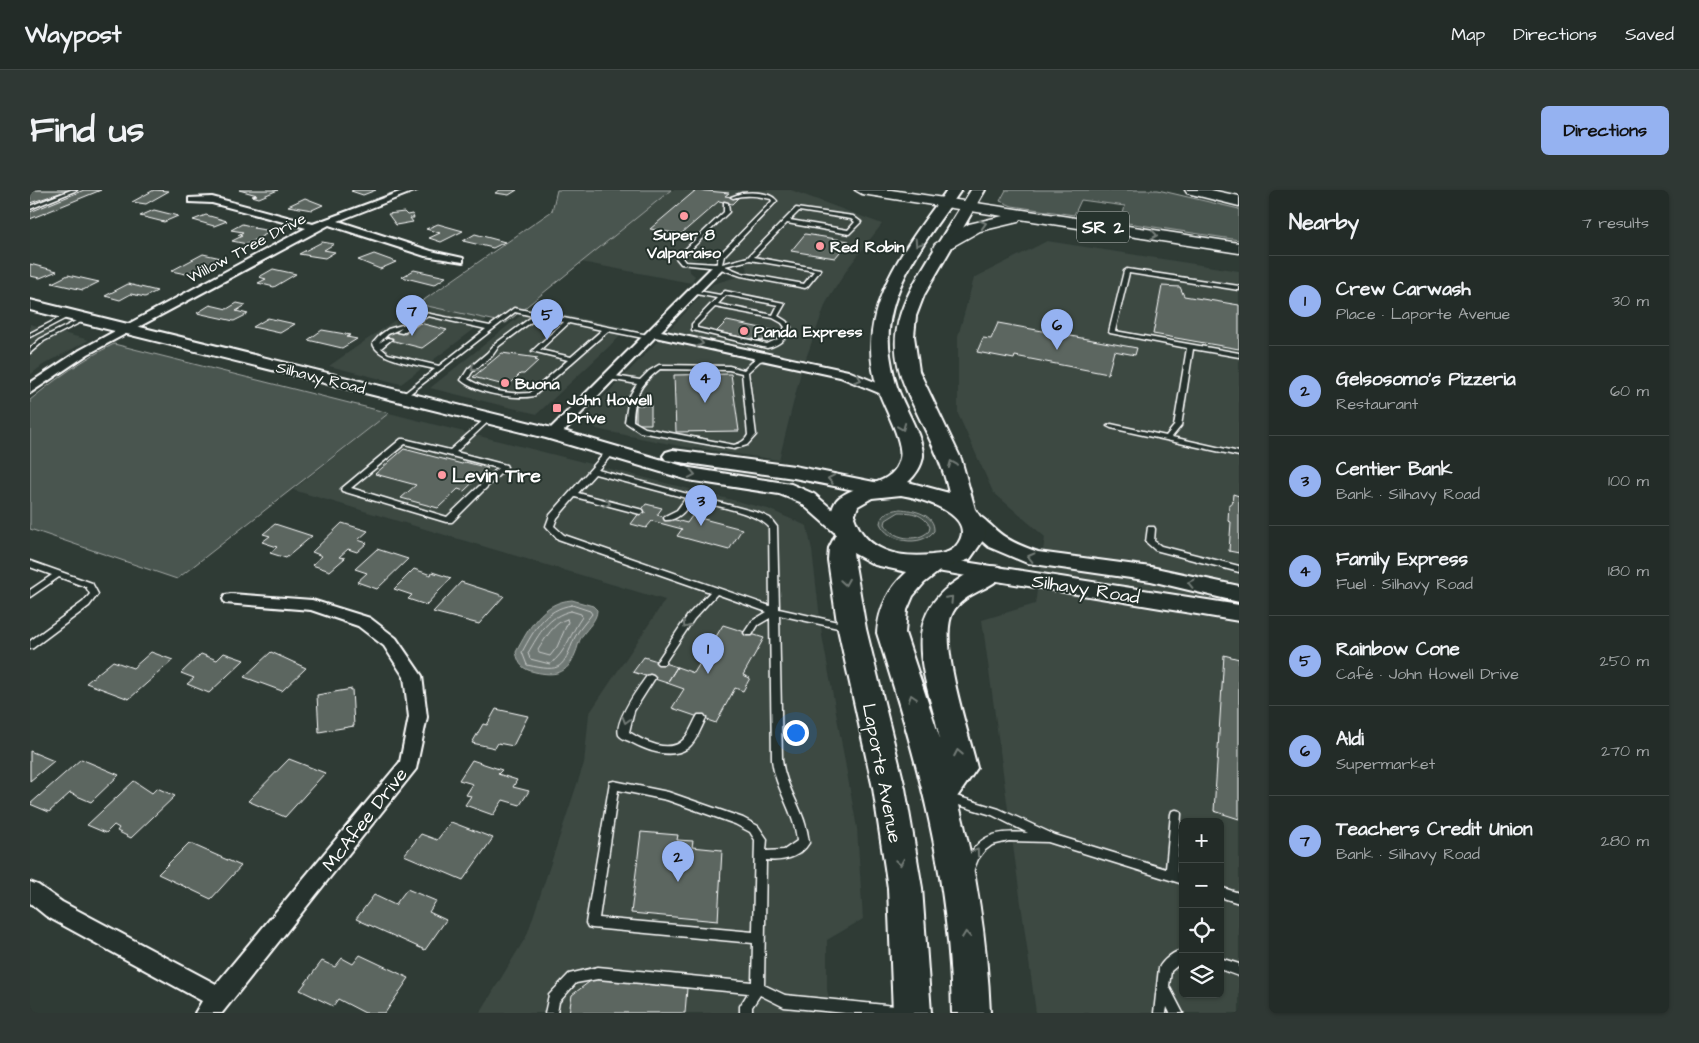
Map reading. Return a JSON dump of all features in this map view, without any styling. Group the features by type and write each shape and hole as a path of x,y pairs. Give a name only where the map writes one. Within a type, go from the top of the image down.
{"highway":[{"path":"862,190 949,196"},
{"path":"1192,190 1239,201"},
{"name":"SR 2","path":"949,196 968,206 1239,248"},
{"path":"941,248 962,233 990,222 1031,219 1062,221"}],"main road":[{"path":"949,196 908,258 884,304 880,351 888,392 912,456 906,472 883,488 858,496 844,507 841,516 844,531 860,548 880,558 903,564 933,564 953,559 966,551 973,541 974,530 966,515 954,469 917,395 904,354 903,342 908,310 941,248 978,190"},
{"path":"883,488 915,489 929,493 942,498 966,515"},
{"name":"Laporte Avenue","path":"844,531 841,560 852,629 892,806 904,888 912,1013"},
{"path":"933,564 908,584 894,605 891,632 929,749 941,795 962,898 972,984 971,1013"},
{"path":"941,795 961,768 953,725 933,654 934,622 942,609 967,583 990,572"}],"street":[{"name":"Willow Tree Drive","path":"30,389 66,362 314,227 413,190"},
{"path":"192,200 212,200 314,227"},
{"path":"328,221 429,254 459,260"},
{"path":"553,434 718,266"},
{"name":"Silhavy Road","path":"30,305 553,434 688,474 772,486 794,492 807,498 844,531"},
{"path":"650,335 769,357 844,374 888,392"},
{"name":"Silhavy Road","path":"612,450 733,455 883,488"},
{"name":"Silhavy Road","path":"966,515 997,542 1014,551 1035,558 1151,574 1239,594"},
{"name":"Silhavy Road","path":"933,564 1239,613"},
{"name":"McAfee Drive","path":"213,1006 409,764 418,717 413,676 390,642 364,622 312,605 231,599"},
{"path":"30,890 54,909 213,1006"}],"lane":[{"path":"30,208 76,190"},
{"path":"718,266 721,256 775,201 773,198 755,195 741,194 733,197"},
{"path":"718,266 741,274 805,286 818,270 750,258 718,266 693,265 683,262 679,258 727,212 726,203"},
{"path":"750,258 786,221 798,209 853,218 858,222 850,232 786,221"},
{"path":"1239,288 1128,271 1112,332 1239,356"},
{"path":"693,292 722,297"},
{"path":"713,306 775,317 784,322 788,327 782,340 777,344 767,346 694,329 694,325 713,306 725,294 782,304 775,317"},
{"path":"402,397 514,310 650,335"},
{"path":"400,332 427,314 491,328"},
{"path":"538,315 516,333 496,345 493,352 467,374 464,380 472,384 519,396 537,393 606,328"},
{"path":"31,334 77,317"},
{"path":"30,351 42,340 77,317"},
{"path":"568,321 535,351 573,359"},
{"path":"413,324 393,329 381,337 376,343 377,348 386,355 439,368"},
{"path":"31,334 42,340"},
{"path":"377,348 390,339"},
{"path":"1168,438 1177,426 1190,347"},
{"path":"745,372 730,368 659,368 639,382 630,406 629,422 634,426 733,455 752,435 745,372 758,358 769,357"},
{"path":"609,377 639,382"},
{"path":"452,453 489,418"},
{"path":"1111,426 1239,454"},
{"path":"404,441 452,453 503,468 449,520 345,489 404,441"},
{"path":"612,450 553,517 550,526 561,537 774,611 852,629"},
{"path":"594,471 756,515 767,520 773,527 776,753 781,780 798,812 802,826 803,843 794,853 777,858 761,855"},
{"path":"574,494 640,512"},
{"path":"668,518 680,512 691,497"},
{"path":"1150,529 1149,538 1158,548 1239,568"},
{"path":"30,564 89,585 94,594 86,604 30,646"},
{"path":"30,594 58,574"},
{"path":"661,662 692,617 715,590"},
{"path":"749,633 755,623 774,611"},
{"path":"650,678 630,708 624,722 624,734 660,749 672,750 684,745 701,718"},
{"path":"746,1013 746,1006 758,988 761,839 754,829 739,821 668,796 614,785 592,922 758,938"},
{"path":"941,795 995,812 1052,839 1179,878"},
{"path":"1171,876 1176,814"},
{"path":"962,898 972,857 984,842 1001,837 1052,839"},
{"path":"1224,893 1239,898"},
{"path":"1160,1013 1166,968 1179,956"},
{"path":"1224,964 1239,970"},
{"path":"551,1013 553,999 572,978 598,973 758,988 784,1002 905,1013"},
{"path":"1163,986 1177,1013"}],"shaded area":[{"path":"557,190 671,190 506,323 418,304 552,211"},
{"path":"671,190 791,190 882,224 848,268 826,303 801,372 779,460 680,446 597,429 589,423 588,418 593,408 713,284 743,275 748,269 742,262 731,257 699,258 688,264 689,271 695,276 691,283 581,262"},
{"path":"1006,190 1158,190 1239,209 1239,240 1121,222 1125,206 1081,200 1074,215 1012,206 1000,201"},
{"path":"1047,241 1239,271 1239,1013 1036,1013 982,620 1035,604 1045,537 993,492 958,414 958,336 974,278"},
{"path":"418,304 488,319 401,384 329,366"},
{"path":"530,308 629,328 537,414 430,388"},
{"path":"30,324 89,340 43,365 30,375"},
{"path":"114,344 389,413 177,579 30,529 30,400 70,369"},
{"path":"389,413 768,509 807,526 812,550 822,635 857,828 863,919 827,940 827,990 833,1013 480,1013 527,935 584,763 589,714 665,600 293,490"},
{"path":"900,509 923,514 931,521 934,531 921,540 913,541 905,541 890,535 880,523 881,519 890,511","holes":["899,512 912,513 921,517 930,527 929,531 924,535 912,538 905,538 893,533 885,524 886,520"]}],"water":[{"path":"572,600 593,606 597,610 597,614 581,638 572,661 564,670 554,674 535,672 524,668 518,660 516,652 526,634 545,611 552,606"}],"building":[{"path":"30,190 69,190 30,203"},
{"path":"84,190 101,190 30,219 30,212"},
{"path":"154,190 169,191 146,204 132,202"},
{"path":"239,190 278,190 259,198 252,196 257,195"},
{"path":"376,190 363,195 351,191"},
{"path":"500,190 517,190 509,195 495,193"},
{"name":"Super 8 Valparaiso","path":"696,190 729,193 725,196 738,198 732,204 719,201 681,234 650,229"},
{"path":"305,198 323,205 312,210 288,206"},
{"path":"154,210 178,216 164,222 140,216"},
{"path":"404,212 407,215 412,214 414,218 410,218 413,222 396,225 388,214"},
{"path":"206,215 227,221 214,226 193,220"},
{"path":"242,224 272,231 247,244 232,241 242,236 238,235 243,232 231,230"},
{"path":"438,224 463,231 441,242 429,238 440,233 426,229"},
{"path":"475,234 505,242 493,248 463,241"},
{"name":"Red Robin","path":"805,234 849,241 835,258 791,251"},
{"path":"322,242 334,244 324,250 335,252 325,258 299,254"},
{"path":"203,254 221,258 186,274 171,271"},
{"path":"374,254 396,262 380,269 358,260"},
{"path":"30,264 57,271 40,278 30,276"},
{"path":"273,269 296,274 274,287 258,283 266,279 259,277"},
{"path":"414,270 446,277 434,285 402,277"},
{"path":"68,275 99,282 83,290 52,283"},
{"path":"128,284 157,291 145,297 131,294 120,300 105,296"},
{"path":"1162,286 1180,287 1184,296 1239,305 1239,349 1153,334"},
{"path":"237,303 246,305 236,311 248,314 234,321 197,313 210,305 227,309"},
{"path":"268,318 295,324 280,333 253,327"},
{"name":"Panda Express","path":"727,321 771,330 762,341 716,332"},
{"path":"420,323 447,330 422,348 382,338 392,331 405,334"},
{"path":"998,323 1137,348 1135,355 1114,351 1108,374 1015,356 1014,359 977,352 983,338 991,339"},
{"path":"322,330 351,335 347,337 357,339 342,348 308,340"},
{"path":"502,353 538,358 535,360 538,361 524,374 520,374 508,386 473,377"},
{"path":"731,374 739,431 676,432 674,375"},
{"path":"636,405 651,405 651,424 636,424"},
{"path":"404,449 462,464 465,462 488,468 464,491 458,489 438,508 401,498 416,485 375,474"},
{"path":"1233,494 1239,496 1239,553 1229,551 1231,522 1228,521 1229,504 1232,504"},
{"path":"646,504 662,508 657,515 687,523 692,516 742,529 729,550 677,536 682,529 652,521 646,528 631,524"},
{"path":"342,523 368,531 358,540 367,543 357,552 348,549 339,557 345,558 330,571 312,565 322,556 312,552"},
{"path":"275,524 312,536 286,558 270,553 277,547 262,542 270,536 263,534"},
{"path":"377,549 408,559 377,589 357,582 367,573 355,569"},
{"path":"414,569 431,575 432,572 451,578 426,605 408,599 412,595 394,589"},
{"path":"461,582 504,596 479,624 433,612"},
{"path":"723,625 764,638 743,675 750,678 743,691 735,688 716,723 672,708 684,689 667,683 677,667 694,673"},
{"path":"151,652 173,660 129,699 86,683 113,661 133,668"},
{"path":"271,652 306,668 282,691 244,677"},
{"path":"224,653 244,660 209,693 187,684 194,678 181,673 201,654 217,660"},
{"path":"1224,655 1239,659 1239,819 1214,811"},
{"path":"644,657 677,667 667,683 633,672"},
{"path":"352,689 354,726 319,732 317,695"},
{"path":"496,709 528,716 513,746 498,743 495,748 472,743 483,724 487,725"},
{"path":"30,751 54,761 30,781"},
{"path":"81,759 119,775 91,802 70,793 49,812 30,804"},
{"path":"289,759 325,773 285,817 248,801"},
{"path":"472,760 502,770 498,774 517,780 513,787 529,791 520,805 503,800 493,815 465,805 471,796 466,795 473,784 459,780"},
{"path":"134,781 152,793 157,788 175,796 131,838 117,831 119,828 114,825 106,833 87,825"},
{"path":"451,822 493,838 463,880 404,855 421,834 437,840"},
{"path":"641,832 678,835 677,840 693,841 692,847 722,850 718,921 631,913"},
{"path":"189,843 241,866 211,899 158,874"},
{"path":"407,889 436,901 429,912 446,920 425,950 356,919 374,895 395,905"},
{"path":"360,955 409,978 385,1013 365,1013 338,999 333,1006 300,990 322,961 335,967 342,958 353,964"},
{"path":"593,979 687,988 685,1013 569,1013 572,995"}],"place":[{"name":"Super 8 Valparaiso","path":"684,216"},
{"name":"Red Robin","path":"820,246"},
{"name":"Panda Express","path":"744,331"},
{"name":"Teachers Credit Union","path":"412,336"},
{"name":"Rainbow Cone","path":"547,340"},
{"name":"Aldi","path":"1057,350"},
{"name":"Buona","path":"505,383"},
{"name":"Family Express","path":"705,403"},
{"name":"John Howell Drive","path":"557,408"},
{"name":"Levin Tire","path":"442,475"},
{"name":"Centier Bank","path":"701,526"},
{"name":"Crew Carwash","path":"708,674"},
{"name":"Gelsosomo's Pizzeria","path":"678,882"}]}
